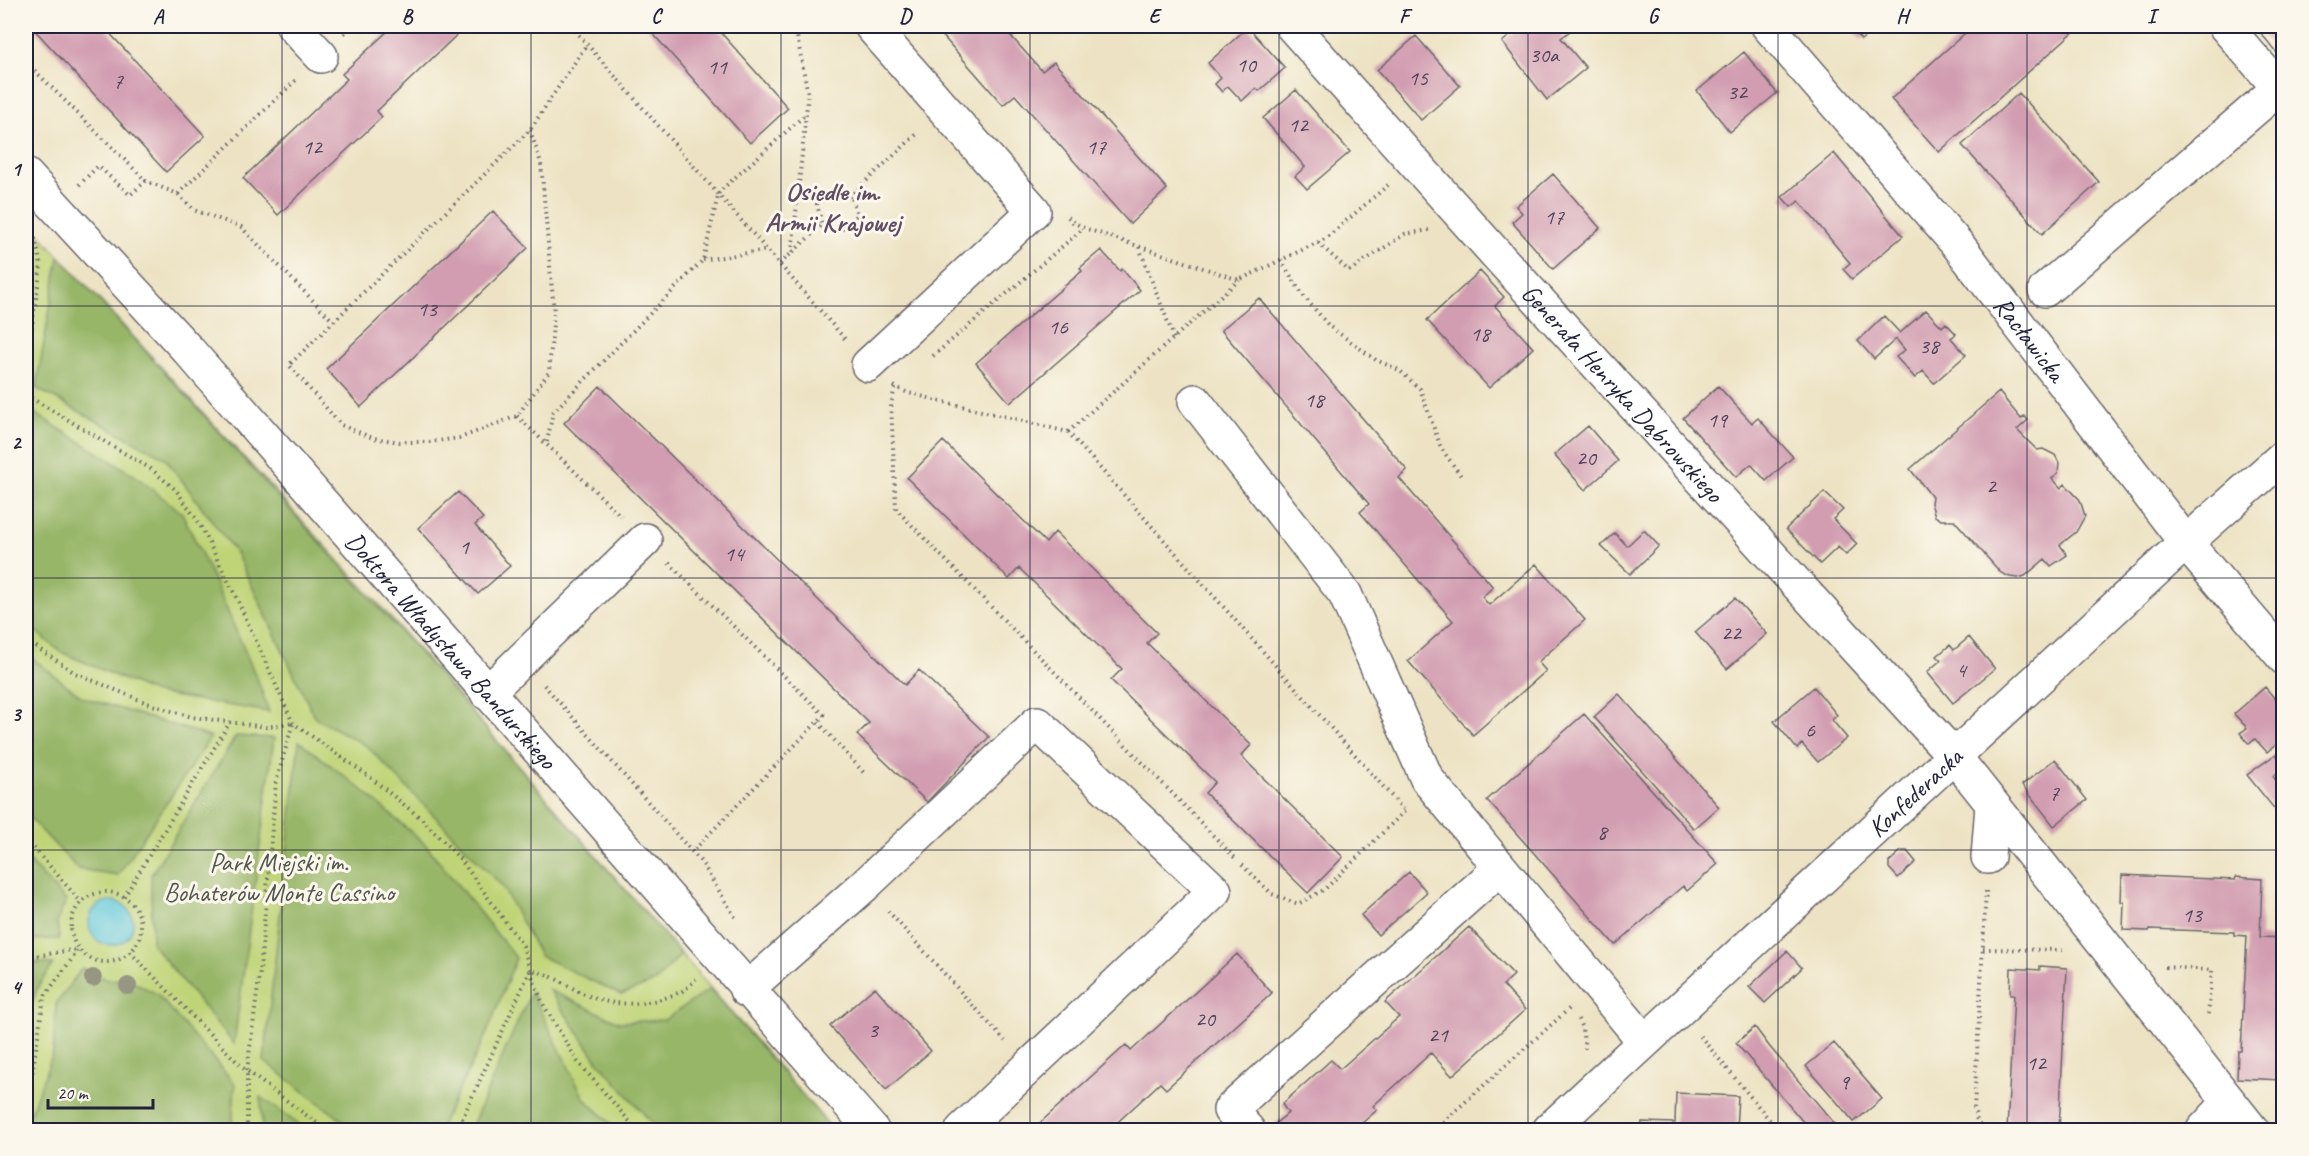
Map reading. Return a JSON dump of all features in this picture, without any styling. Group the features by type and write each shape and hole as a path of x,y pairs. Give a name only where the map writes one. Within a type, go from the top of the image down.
{"street":[{"path":"293,26 321,56"},
{"path":"868,364 1034,211 871,26"},
{"name":"Generała Henryka Dąbrowskiego","path":"1292,26 1496,254 1954,756 2252,1131"},
{"name":"Racławicka","path":"1768,26 1958,245 2186,543 2283,658"},
{"path":"2045,290 2279,88 2224,26"},
{"name":"Doktora Władysława Bandurskiego","path":"26,175 189,351 746,990 872,1131"},
{"path":"1195,400 1345,594 1427,779 1644,1041"},
{"name":"Konfederacka","path":"1549,1131 1644,1041 2283,456"},
{"path":"487,693 645,540"},
{"path":"746,990 865,885 1037,723 1215,891 962,1131"},
{"path":"1988,857 1992,805"},
{"path":"1239,1120 1500,868"},
{"path":"2203,1131 2229,1102"}],"path":[{"path":"177,194 353,26"},
{"path":"571,26 868,364 896,387 908,393 1068,432 1412,819"},
{"path":"792,254 808,94 795,26"},
{"path":"530,130 542,164 554,312 549,372 517,416 460,438 430,442 400,442 373,438 341,425 289,365 530,130 587,44"},
{"path":"26,62 146,181 177,194 194,210 241,227 333,321"},
{"path":"849,197 944,108"},
{"path":"546,443 553,412 703,260 719,192 806,114"},
{"path":"26,364 41,266 34,228 98,166 130,195 146,181"},
{"path":"1068,432 1239,280 1325,239 1389,185"},
{"path":"831,192 852,198 857,215 842,229 822,225 817,204 831,192"},
{"path":"1065,213 1073,222 1084,228 1239,280"},
{"path":"780,264 822,225"},
{"path":"932,357 1084,228"},
{"path":"1139,247 1174,338"},
{"path":"703,260 768,250"},
{"path":"1281,260 1302,294 1329,326 1376,360 1400,370 1420,389 1441,448 1461,476"},
{"path":"904,380 896,387 891,404 896,509 1272,894 1298,904 1325,890 1405,811"},
{"path":"26,395 151,469 176,490 199,523 238,601 293,723 371,778 423,820 460,860 523,946 543,1004 578,1062 637,1131"},
{"path":"517,416 824,716 692,852"},
{"path":"26,640 75,673 152,705 192,717 266,727 293,723"},
{"path":"522,659 702,863 736,918"},
{"path":"124,897 230,722"},
{"path":"818,722 864,772"},
{"path":"247,1131 247,1071 260,971 276,782 293,723"},
{"path":"26,839 81,902"},
{"path":"865,885 1006,1042 1034,1063"},
{"path":"101,892 124,897 139,915 141,927 139,939 130,952 115,961 104,963 93,960 79,949 72,935 71,924 74,912 81,902 101,892"},
{"path":"1983,1131 1977,1121 1974,1108 1985,911"},
{"path":"1983,949 2087,951 2101,940"},
{"path":"26,954 36,956 79,949"},
{"path":"26,1089 32,1074 44,997 79,949"},
{"path":"130,952 247,1071 326,1131"},
{"path":"530,970 540,971 588,996 613,1005 635,1004 680,993 720,959"},
{"path":"2159,967 2212,970 2208,1026"},
{"path":"457,1131 530,970"},
{"path":"1434,1131 1572,1006"},
{"path":"1695,1029 1778,1131"}],"green space":[{"name":"Park Miejski im. Bohaterów Monte Cassino","path":"26,220 377,602 833,1130 26,1130"},
{"path":"37,247 26,301 26,248"},
{"path":"59,256 430,664 681,954 656,981 621,995 540,956 502,886 367,746 315,718 236,553 165,458 36,388"},
{"path":"26,408 134,475 182,513 215,582 269,712 155,693 61,652 26,623"},
{"path":"26,653 82,697 211,737 118,875 78,869 26,814"},
{"path":"236,736 274,738 234,1044 152,944 151,875"},
{"path":"299,741 360,788 425,844 516,958 487,1033 439,1130 355,1130 264,1061"},
{"path":"26,858 66,901 57,921 59,939 26,940"},
{"path":"26,962 53,964 38,987 26,1017"},
{"path":"82,968 106,979 130,980 157,994 235,1084 232,1130 26,1130 26,1121 53,1053 56,1004"},
{"path":"710,989 833,1130 658,1130 597,1060 549,990 619,1022 664,1020"},
{"path":"531,992 584,1098 618,1130 470,1130"},
{"path":"261,1097 306,1130 262,1130"}],"water":[{"path":"111,901 126,908 133,923 126,938 111,945 96,938 89,923 96,908"}],"building":[{"path":"31,26 103,26 205,136 166,172"},
{"path":"393,26 466,26 377,111 382,117 278,215 243,178 347,79 342,74"},
{"path":"646,26 715,26 788,108 750,143"},
{"path":"934,26 1002,26 1042,71 1054,62 1167,189 1130,224 1015,95 1003,105"},
{"path":"1522,26 1565,26 1570,31 1561,38 1586,68 1547,100 1502,42"},
{"path":"1849,26 1878,26 1861,40"},
{"path":"1973,26 2080,26 1939,152 1891,99"},
{"path":"2283,26 2283,56 2281,58 2256,27"},
{"path":"1248,27 1285,68 1259,91 1256,88 1242,101 1228,86 1222,92 1215,84 1221,78 1208,63"},
{"path":"1416,36 1460,86 1421,120 1377,70"},
{"path":"1744,52 1777,93 1730,132 1697,91"},
{"path":"1296,90 1350,152 1307,189 1295,176 1305,167 1263,118"},
{"path":"2019,93 2099,182 2042,234 1962,145"},
{"path":"1834,153 1903,236 1852,279 1843,269 1850,263 1799,201 1791,207 1782,197"},
{"path":"1553,174 1600,228 1553,269 1512,222 1522,213 1516,206"},
{"path":"493,211 528,248 361,407 326,369"},
{"path":"1101,250 1140,290 1010,403 976,363 1082,271 1080,268"},
{"path":"1480,271 1504,297 1495,306 1533,348 1489,388 1427,320"},
{"path":"1259,298 1407,470 1399,478 1493,587 1482,597 1489,605 1536,564 1585,620 1538,662 1546,671 1473,735 1408,661 1453,621 1360,512 1369,504 1221,330"},
{"path":"1926,310 1942,327 1946,323 1956,334 1951,338 1966,355 1934,383 1923,371 1915,378 1896,357 1905,350 1896,339 1874,359 1858,341 1884,316 1900,333"},
{"path":"600,386 905,685 919,670 989,737 927,802 857,735 869,723 564,423"},
{"path":"1718,386 1752,423 1758,418 1793,457 1766,481 1751,464 1736,477 1683,418"},
{"path":"1999,392 2021,419 2024,416 2028,420 2017,430 2037,450 2043,449 2055,455 2059,463 2058,473 2052,478 2061,488 2065,484 2080,500 2085,516 2076,532 2060,545 2067,555 2051,566 2045,559 2025,576 2018,578 2001,573 1954,520 1941,520 1935,516 1931,503 1932,497 1910,469"},
{"path":"1588,426 1618,461 1585,490 1554,455"},
{"path":"943,441 1046,543 1055,532 1157,633 1147,643 1251,745 1241,756 1343,857 1308,893 1205,793 1215,782 1111,680 1122,669 1019,568 1009,579 907,478"},
{"path":"458,492 483,518 475,525 510,566 478,594 418,528"},
{"path":"1824,492 1843,510 1833,519 1857,544 1846,555 1838,547 1820,564 1786,529"},
{"path":"1644,530 1659,546 1630,574 1601,546 1615,533 1627,546"},
{"path":"1735,598 1767,634 1727,669 1695,632"},
{"path":"1969,637 1995,669 1953,703 1927,672 1941,660 1937,656 1950,645 1954,650"},
{"path":"1814,687 1837,715 1832,720 1847,738 1818,762 1802,744 1797,749 1774,721"},
{"path":"2265,687 2283,708 2283,739 2267,752 2255,739 2249,744 2240,733 2247,728 2234,714"},
{"path":"1619,694 1719,807 1694,829 1594,717"},
{"path":"1584,714 1718,864 1687,891 1683,886 1615,945 1487,800"},
{"path":"2276,754 2283,763 2283,767 2273,776 2283,791 2283,815 2281,817 2247,775"},
{"path":"2055,759 2087,800 2054,826 2022,785"},
{"path":"1901,851 1907,851 1916,862 1898,878 1889,868 1889,862"},
{"path":"1409,872 1427,892 1378,935 1361,915"},
{"path":"2122,875 2262,879 2260,937 2283,938 2283,1080 2237,1078 2238,1051 2241,1051 2247,936 2234,935 2234,932 2123,930"},
{"path":"1469,927 1514,975 1503,985 1525,1010 1452,1076 1431,1053 1373,1106 1377,1110 1354,1130 1283,1130 1276,1123 1288,1113 1282,1104 1331,1060 1340,1069 1399,1017 1385,1002"},
{"path":"1787,951 1802,968 1765,1003 1749,987"},
{"path":"1237,954 1272,993 1166,1089 1160,1083 1109,1130 1032,1130 1126,1045 1131,1051"},
{"path":"2040,966 2067,968 2059,1130 2007,1130 2014,995 2010,995 2011,968 2040,970"},
{"path":"875,987 931,1051 886,1090 830,1026"},
{"path":"1755,1027 1840,1130 1810,1130 1736,1043"},
{"path":"1834,1043 1882,1099 1854,1122 1806,1066"},
{"path":"1676,1093 1738,1096 1736,1130 1641,1130 1642,1122 1675,1123"}],"district":[{"name":"Osiedle im. Armii Krajowej","path":"833,206"}]}
